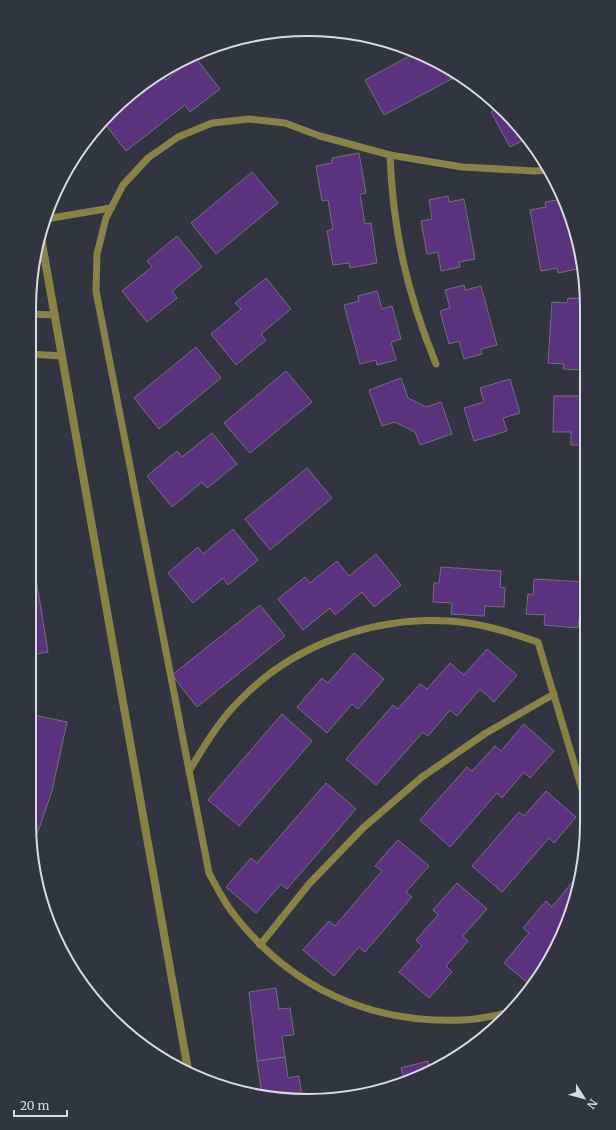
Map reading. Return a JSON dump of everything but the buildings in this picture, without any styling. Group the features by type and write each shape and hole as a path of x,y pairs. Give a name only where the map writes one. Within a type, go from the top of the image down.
{"street":[{"path":"43,247 187,1066"}],"lane":[{"path":"500,1014 463,1020 419,1020 375,1012 333,996 294,974 260,945 232,912 209,873 96,291 97,254 106,218 123,185 148,158 178,136 212,124 248,119 285,123 320,136 390,155 462,167 543,170"},
{"path":"390,155 394,217 406,277 414,307 436,364"},
{"path":"51,218 111,208"},
{"path":"36,314 55,315"},
{"path":"36,354 62,356"},
{"path":"189,771 213,732 242,697 277,668 317,646 360,630 404,621 450,621 495,628 538,642 580,783"},
{"path":"260,945 308,884 363,828 404,792 422,777 486,733 554,694"}]}
